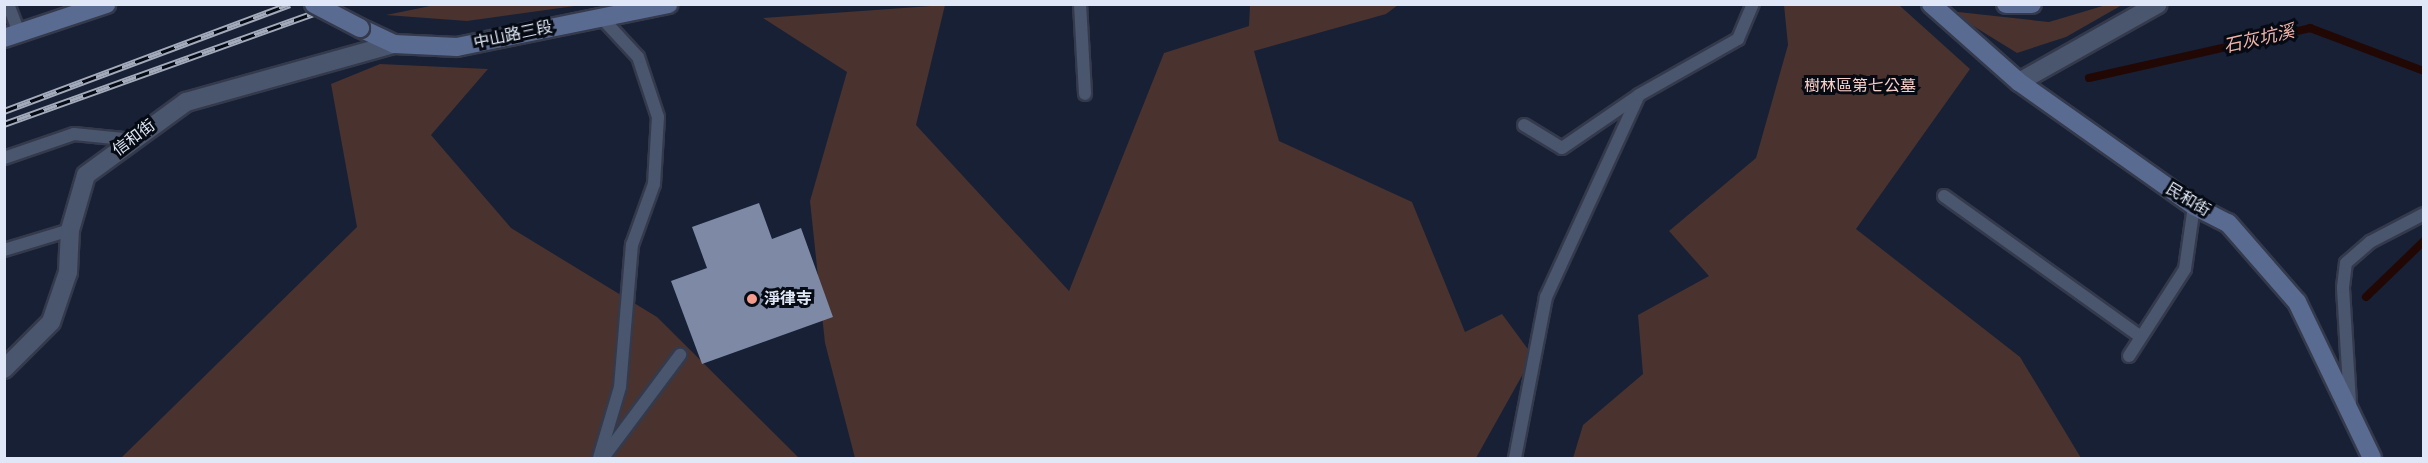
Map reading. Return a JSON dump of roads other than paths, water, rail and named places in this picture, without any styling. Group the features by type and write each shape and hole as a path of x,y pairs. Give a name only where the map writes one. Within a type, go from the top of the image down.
{"street":[{"path":"12,35 106,4"},
{"name":"中山路三段","path":"314,4 394,44 458,47 669,4"},
{"name":"民和街","path":"1931,4 2019,82 2194,206 2228,223 2297,302 2372,459"},
{"path":"2006,4 2032,4"},
{"path":"2019,82 2158,4"},
{"name":"信和街","path":"4,369 51,322 68,272 70,230 86,175 186,102 394,44"}],"lane":[{"path":"8,4 12,35"},
{"path":"1080,4 1085,94"},
{"path":"1524,125 1562,148 1639,95 1738,39 1753,4"},
{"path":"601,17 638,57 658,117 654,184 632,245 620,387 601,459"},
{"path":"1515,459 1546,297 1639,95"},
{"path":"4,158 74,134 134,140"},
{"path":"1944,196 2141,337"},
{"path":"2129,356 2185,269 2194,206"},
{"path":"2350,410 2343,287 2346,263 2370,242 2424,214"},
{"path":"4,250 70,230"},
{"path":"601,459 680,355"}],"waterway":[{"name":"石灰坑溪","path":"2089,78 2310,28 2424,71"},
{"name":"石灰坑溪","path":"2366,297 2424,241"}],"railway":[{"path":"4,111 290,4"},
{"path":"4,124 339,4"}],"place":[{"name":"淨律寺","path":"752,299"}],"park label":[{"name":"樹林區第七公墓","path":"1860,86"}]}
